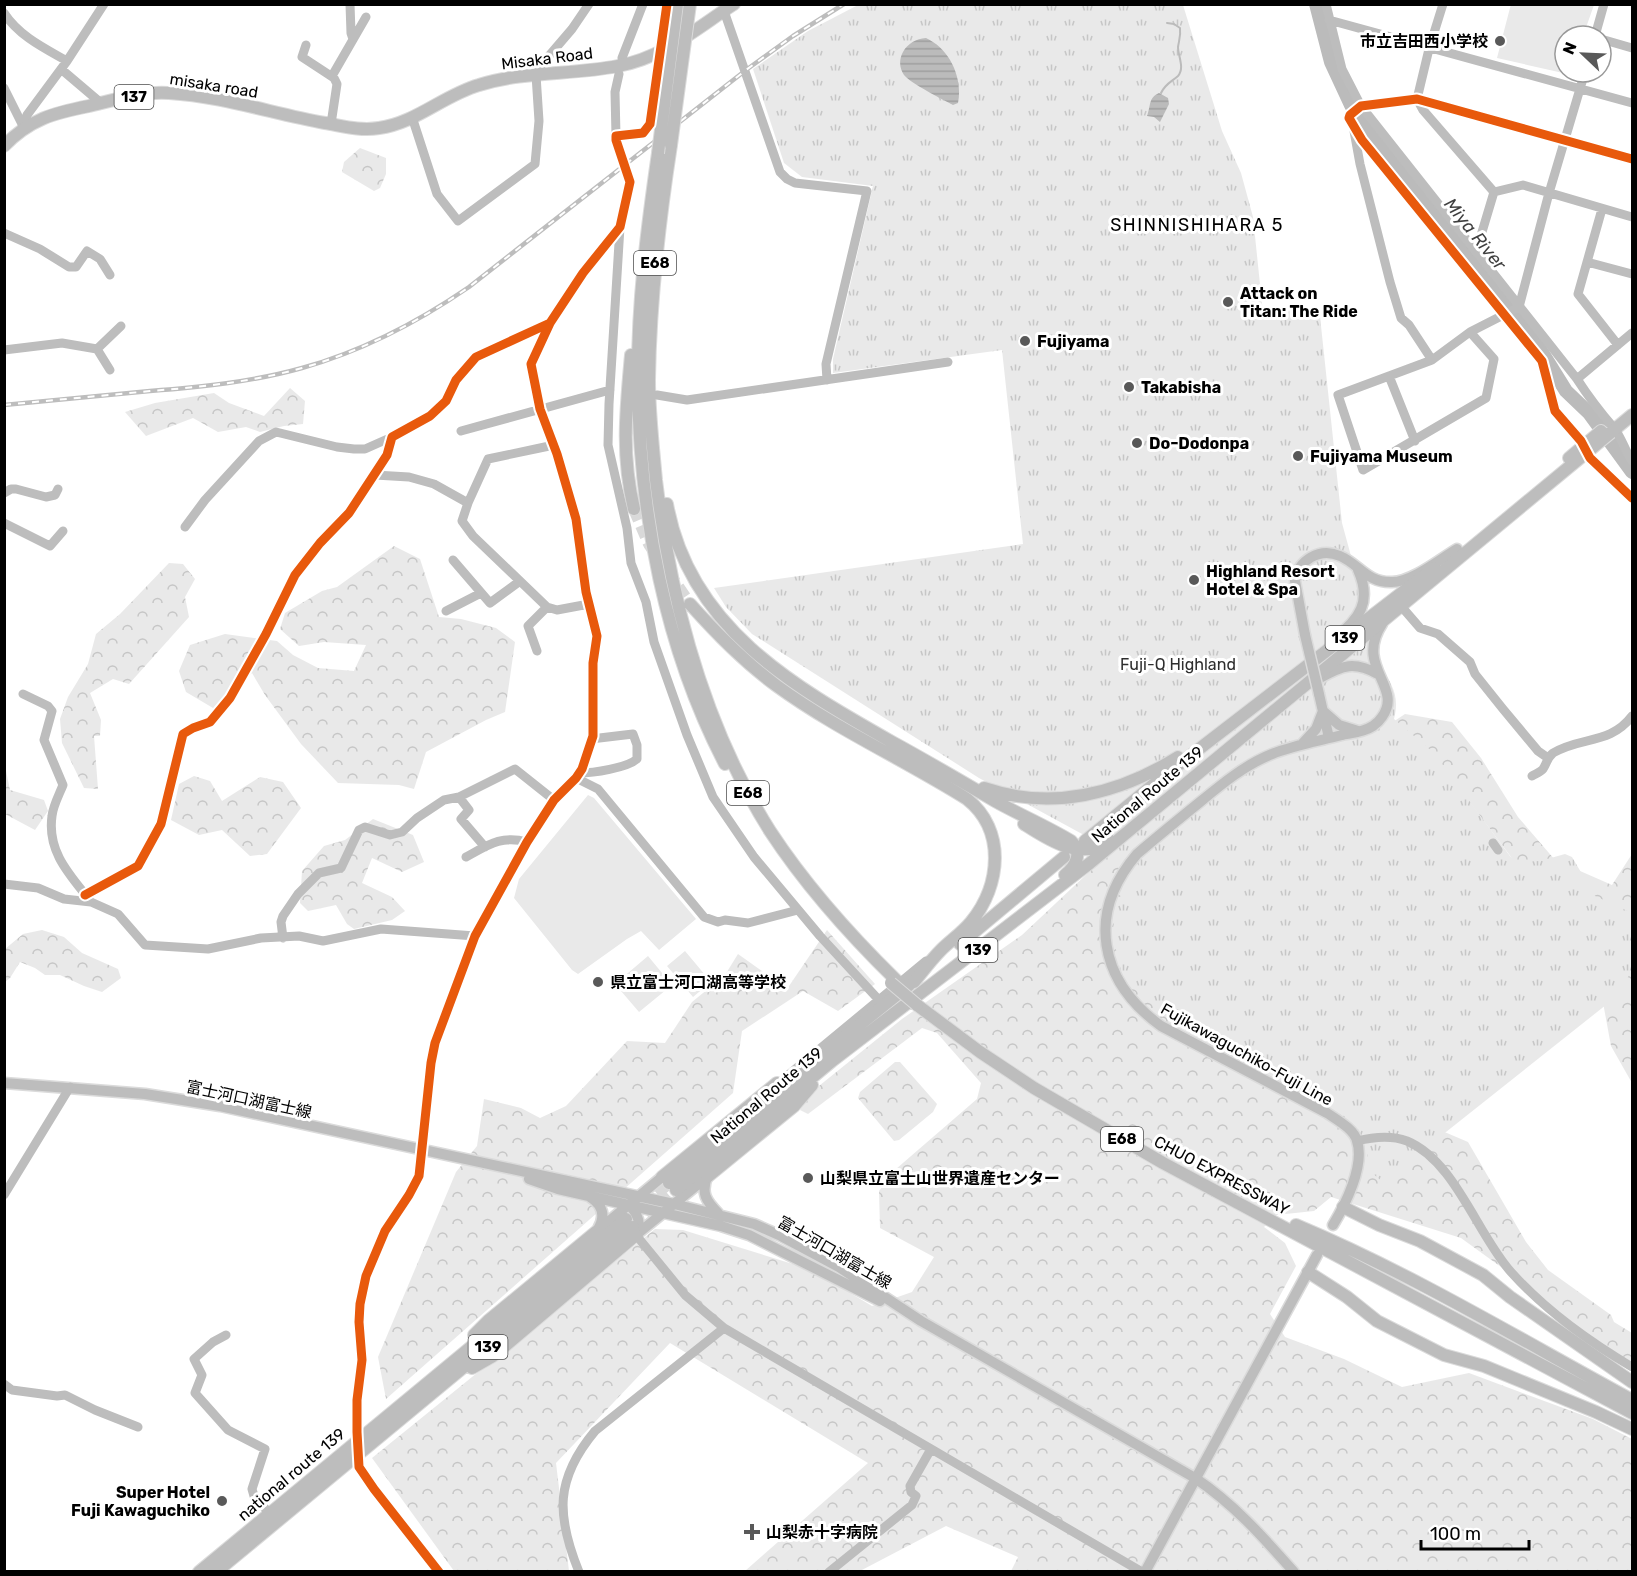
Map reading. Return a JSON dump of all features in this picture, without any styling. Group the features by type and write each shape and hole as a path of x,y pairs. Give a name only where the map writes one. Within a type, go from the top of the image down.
{"highway":[{"name":"E68","path":"677,4 644,257 639,324 639,419 656,559 686,675 721,756 768,837 813,898 893,981"},
{"name":"E68","path":"690,4 656,247 649,381 654,459 669,567 687,636 720,735 752,799 790,860 843,926 893,981"},
{"name":"Misaka Road","path":"331,124 346,128 380,128 412,117 477,85 536,75 620,66 661,52 729,8"},
{"name":"misaka road","path":"4,146 24,128 47,116 154,93 168,93 331,124"},
{"path":"634,509 626,463 626,420 638,270 651,201"},
{"path":"649,381 661,474 673,532 689,573 717,612 754,652 790,681 828,705 995,801 1080,845 1091,848 1106,843 1160,805"},
{"name":"National Route 139","path":"669,1183 829,1056 1020,918 1160,805 1496,526 1611,428 1632,405"},
{"name":"National Route 139","path":"1611,428 1632,415"},
{"name":"National Route 139","path":"1080,845 1231,724 1587,448"},
{"path":"690,603 734,650 783,690 823,716 950,788 979,808 985,818 993,836 996,859 994,875 984,901 973,920 941,950 914,982"},
{"path":"962,781 994,792 1025,798 1085,796 1144,777 1231,724"},
{"path":"950,788 993,806 1053,842 1067,848 1080,845"},
{"path":"1020,918 1072,870 1080,845"},
{"name":"National Route 139","path":"829,1056 1064,857"},
{"name":"CHUO EXPRESSWAY","path":"893,981 998,1064 1119,1137 1632,1413"},
{"name":"CHUO EXPRESSWAY","path":"920,1003 1037,1083 1165,1158 1254,1206 1342,1244 1434,1290 1632,1400"},
{"path":"669,1183 761,1095 787,1076 829,1056"},
{"path":"707,1177 794,1106 829,1056"},
{"path":"1344,1207 1420,1241 1483,1275 1510,1298 1632,1382"},
{"path":"441,1378 493,1356 632,1227"},
{"name":"national route 139","path":"199,1572 632,1227"},
{"path":"441,1378 488,1321 597,1232"},
{"path":"1308,1272 1347,1297 1377,1321 1444,1355 1484,1366 1632,1429"},
{"name":"national route 139","path":"221,1570 441,1378"}],"main road":[{"path":"1329,738 1295,581 1301,564 1311,557 1330,554 1342,557 1357,569 1382,581 1403,580 1458,549"},
{"path":"1231,724 1284,676 1340,634 1354,620 1361,611 1365,590 1357,569"},
{"path":"1378,674 1373,656 1374,643 1382,624 1398,608"},
{"path":"1279,707 1340,667 1358,666 1378,674"},
{"name":"Fujikawaguchiko-Fuji Line","path":"1357,1141 1346,1126 1327,1113 1161,1026 1138,1008 1119,982 1107,952 1106,921 1112,891 1137,854 1239,771 1272,754 1373,726 1386,711 1389,701 1387,691 1378,674"},
{"path":"1323,710 1339,725 1361,731"},
{"path":"1302,744 1316,729 1323,710"},
{"name":"富士河口湖富士線","path":"4,1083 145,1094 192,1101 639,1196 754,1224 839,1268 921,1321 1195,1478 1232,1505 1251,1523 1294,1572"},
{"path":"1334,1225 1352,1186 1358,1164 1357,1141"},
{"name":"富士河口湖富士線","path":"483,1164 558,1189 721,1226 763,1240 833,1278 921,1321"},
{"path":"632,1227 663,1213 707,1177"},
{"path":"707,1177 704,1192 709,1204 718,1214"},
{"path":"597,1232 639,1196 669,1183"},
{"path":"663,1213 658,1190 669,1183"},
{"path":"589,1196 597,1201 603,1210 602,1223 597,1232"},
{"path":"632,1227 643,1225 645,1209 639,1196"},
{"path":"629,1205 639,1218 640,1224 632,1227"},
{"path":"1144,1572 1317,1255"}],"street":[{"path":"24,128 27,116 104,4"},
{"path":"350,4 353,39"},
{"path":"412,117 437,194 458,221 535,164 539,121 536,75 589,4"},
{"path":"622,58 643,4"},
{"path":"616,136 644,133 650,124 667,4"},
{"path":"1326,4 1342,69 1360,107 1476,252 1542,361 1555,411 1606,474 1632,498"},
{"path":"1443,4 1429,49 1418,99 1423,110 1494,192"},
{"path":"1598,24 1604,4"},
{"path":"729,8 780,172 795,183 867,190 826,364 827,380"},
{"path":"4,13 31,40 64,65 101,103"},
{"path":"332,76 366,17"},
{"path":"1329,20 1429,49 1632,102"},
{"path":"1613,42 1632,48"},
{"path":"306,45 302,57 332,76 337,84 331,124"},
{"path":"619,74 615,92 616,140 630,182 620,227 608,445 627,528 631,562 646,602 654,642 687,735 713,797 754,857 878,999"},
{"path":"1470,332 1494,359 1486,398 1363,470 1338,395 1432,360 1470,332 1512,311 1566,141 1581,84"},
{"path":"4,88 24,128"},
{"path":"1632,159 1418,99 1360,107 1349,118 1362,140 1512,311 1576,379 1632,461"},
{"path":"1354,126 1360,164 1401,318 1409,325 1432,360"},
{"path":"1494,192 1523,184 1632,217"},
{"path":"1476,252 1494,192"},
{"path":"1602,209 1578,294 1618,345"},
{"path":"357,1432 357,1400 362,1360 359,1322 362,1294 366,1276 385,1231 419,1176 428,1085 435,1043 475,936 527,842 554,800 577,776 591,739 593,663 597,636 589,604 576,519 554,445 540,409 531,364 550,323 583,273 620,227"},
{"path":"4,233 40,249 69,267 76,267 87,251 100,259 110,275"},
{"path":"1587,262 1632,274"},
{"path":"185,527 205,500 259,441 268,435 276,432 337,447 365,449 430,416 446,401 456,380 476,357 550,323"},
{"path":"4,350 62,343 97,349 121,326"},
{"path":"1576,379 1632,333"},
{"path":"97,349 110,370"},
{"path":"657,395 687,400 948,362"},
{"path":"1389,376 1415,441"},
{"path":"461,431 610,390"},
{"path":"609,404 620,402"},
{"path":"4,884 38,888 64,899 88,898 138,866 161,824 183,734 210,722 230,698 266,634 295,575 320,543 349,513 387,455 392,437"},
{"path":"554,445 488,459 462,521 473,536 547,607 557,610 589,604"},
{"path":"375,475 409,477 434,484 468,503"},
{"path":"4,493 10,489 16,489 46,497 56,495 58,489"},
{"path":"4,523 50,546 63,531"},
{"path":"453,560 490,603 520,581"},
{"path":"446,611 481,593"},
{"path":"537,651 528,626 547,607"},
{"path":"1398,608 1420,627 1438,634 1470,662 1475,674 1489,692 1538,751 1548,758"},
{"path":"23,694 48,706 52,711 44,740 63,785 52,815 52,839 60,863 88,898 118,914 145,945 208,949 261,938 299,936 323,941 381,929 475,936"},
{"path":"1532,776 1543,770 1548,758 1556,752 1606,737 1625,726 1632,716"},
{"path":"577,776 606,771 612,767 633,763 637,759 633,734 591,739"},
{"path":"283,938 281,922 283,916 298,894 319,873 341,868 359,830 365,827 390,835 402,832 417,818 444,800 459,796 515,769 554,800"},
{"path":"577,776 598,789 704,917 718,922 725,920 748,923 798,910"},
{"path":"459,796 469,810 460,819 485,847"},
{"path":"466,857 499,840 527,842"},
{"path":"787,1076 878,999 941,950"},
{"path":"4,1195 70,1087"},
{"path":"1357,1141 1378,1136 1406,1141 1435,1160 1454,1184 1509,1270 1555,1315 1632,1367"},
{"path":"632,1227 685,1295 724,1328 1144,1572"},
{"path":"579,1572 564,1526 563,1501 568,1473 579,1450 596,1431 724,1328"},
{"path":"226,1335 213,1342 194,1359 202,1375 195,1393 228,1431 265,1449 252,1489 254,1496 269,1514"},
{"path":"4,1384 12,1390 65,1395 138,1427"},
{"path":"829,1572 912,1505 916,1496 911,1492 910,1486 931,1449"},
{"path":"359,1467 439,1572"}],"green space":[{"path":"1511,4 1594,5 1587,24 1553,24 1553,71 1497,58"},
{"name":"Fuji-Q Highland","path":"858,5 1183,5 1222,131 1241,173 1253,217 1263,313 1319,307 1342,523 1381,666 1394,691 1396,711 1394,719 1434,753 1510,856 1518,862 1540,861 1565,854 1572,857 1595,896 1632,913 1632,968 1621,993 1383,1182 1367,1169 1368,1146 1339,1114 1185,1032 1122,976 1112,932 1121,893 1139,865 979,778 752,634 726,607 714,588 1023,544 1002,350 833,373 833,359 873,186 802,177 784,163 753,69 808,31"},
{"path":"360,148 386,158 386,174 380,188 374,191 342,172 344,162"},
{"path":"290,388 305,401 303,424 260,432 246,427 218,432 193,418 146,436 125,412 155,403 214,393 229,403 264,416"},
{"path":"394,546 420,559 439,617 461,619 496,628 515,642 505,712 426,752 414,789 399,785 338,783 301,744 252,673 213,708 186,692 179,671 190,645 225,634 277,641 293,655 318,668 354,671 366,645 324,642 299,646 280,629 285,613 322,591 337,587"},
{"path":"169,563 183,564 195,579 185,597 189,617 129,684 113,679 90,693 101,720 100,736 94,736 98,789 84,788 62,743 60,719 68,697 88,664 96,634 120,614"},
{"path":"1405,714 1452,722 1481,758 1518,817 1555,860 1612,885 1632,854 1632,1083 1611,1046 1602,997 1527,878 1446,771 1413,754 1381,730"},
{"path":"5,766 10,790 44,800 48,811 35,830 5,814"},
{"path":"194,776 210,781 222,801 260,777 283,782 301,808 267,854 250,856 222,830 199,835 171,820 179,784"},
{"path":"588,795 594,798 696,919 659,950 641,931 578,974 572,970 514,898 519,879"},
{"path":"373,819 413,835 424,862 402,872 372,858 362,883 392,897 405,911 392,920 354,929 347,924 336,905 308,911 300,903 302,871 324,846 345,840"},
{"path":"1123,840 1400,1113 1468,1142 1526,1242 1548,1270 1611,1315 1614,1322 1632,1333 1632,1362 1584,1333 1530,1288 1461,1238 1331,1197 1314,1211 1276,1215 1264,1227 1285,1243 1296,1266 1270,1314 1285,1337 1344,1359 1402,1387 1469,1373 1593,1419 1632,1439 1632,1571 1011,1571 1018,1557 946,1526 860,1571 745,1571 868,1463 670,1343 556,1463 569,1571 454,1571 372,1458 655,1229 683,1230 812,1270 872,1306 912,1292 934,1257 880,1228 879,1191 896,1169 977,1099 981,1083 937,1033 922,1028 808,1114 800,1110 809,1094 902,1019 1022,935"},
{"path":"42,930 64,937 82,953 118,969 121,978 102,992 60,975 45,975 20,962 5,982 5,949 23,934"},
{"path":"827,930 875,984 838,1011 803,991 742,1031 733,1093 386,1399 378,1357 456,1172 477,1146 484,1099 521,1108 540,1118 566,1106 627,1041 665,1043 692,1002 725,975 738,954 787,989"},
{"path":"685,951 711,982 693,997 667,966"},
{"path":"648,956 672,985 639,1012 615,984"},
{"path":"895,1062 900,1062 937,1104 933,1112 899,1140 894,1141 858,1098 860,1092"}],"shaded area":[{"path":"926,38 942,49 953,65 958,84 958,103 953,105 934,95 907,78 902,72 900,61 907,46"},
{"path":"1159,93 1168,98 1169,104 1160,122 1154,117 1147,116 1151,100"}],"waterway":[{"name":"Miya River","path":"1316,4 1331,62 1359,118 1495,292 1525,325 1566,391 1589,413 1632,472"},
{"path":"1161,93 1166,85 1178,76 1181,69 1178,47 1180,28 1167,23"}],"tunnel":[{"path":"634,509 649,544 690,604"},
{"path":"643,1205 669,1183"},
{"path":"633,1227 676,1190"}],"railway":[{"path":"4,405 207,386 264,377 325,361 389,334 469,287 746,70 793,36 844,4"}],"cycle path":[{"path":"439,1572 359,1467 357,1400 362,1360 360,1304 366,1276 385,1231 419,1176 435,1043 475,936 527,842 554,800 582,769 593,736 593,663 597,636 586,592 576,519 557,454 540,409 531,364 550,323 583,273 620,227 630,182 616,136 643,133 650,124 667,4"},
{"path":"1632,159 1417,99 1361,106 1349,118 1362,140 1542,361 1555,411 1581,441 1590,458 1632,498"},
{"path":"85,895 138,866 161,824 183,734 210,722 230,698 266,634 295,575 320,543 349,513 387,455 392,437 430,416 446,401 456,380 476,357 550,323"}],"place":[{"name":"市立吉田西小学校","path":"1500,41"},
{"name":"Attack on Titan: The Ride","path":"1228,302"},
{"name":"Fujiyama","path":"1025,341"},
{"name":"Takabisha","path":"1129,387"},
{"name":"DoｰDodonpa","path":"1137,443"},
{"name":"Fujiyama Museum","path":"1298,456"},
{"name":"Highland Resort Hotel & Spa","path":"1194,580"},
{"name":"県立富士河口湖高等学校","path":"598,982"},
{"name":"山梨県立富士山世界遺産センター","path":"808,1178"},
{"name":"Super Hotel Fuji Kawaguchiko","path":"222,1501"},
{"name":"山梨赤十字病院","path":"752,1532"}],"district":[{"name":"SHINNISHIHARA 5","path":"1197,225"}]}
